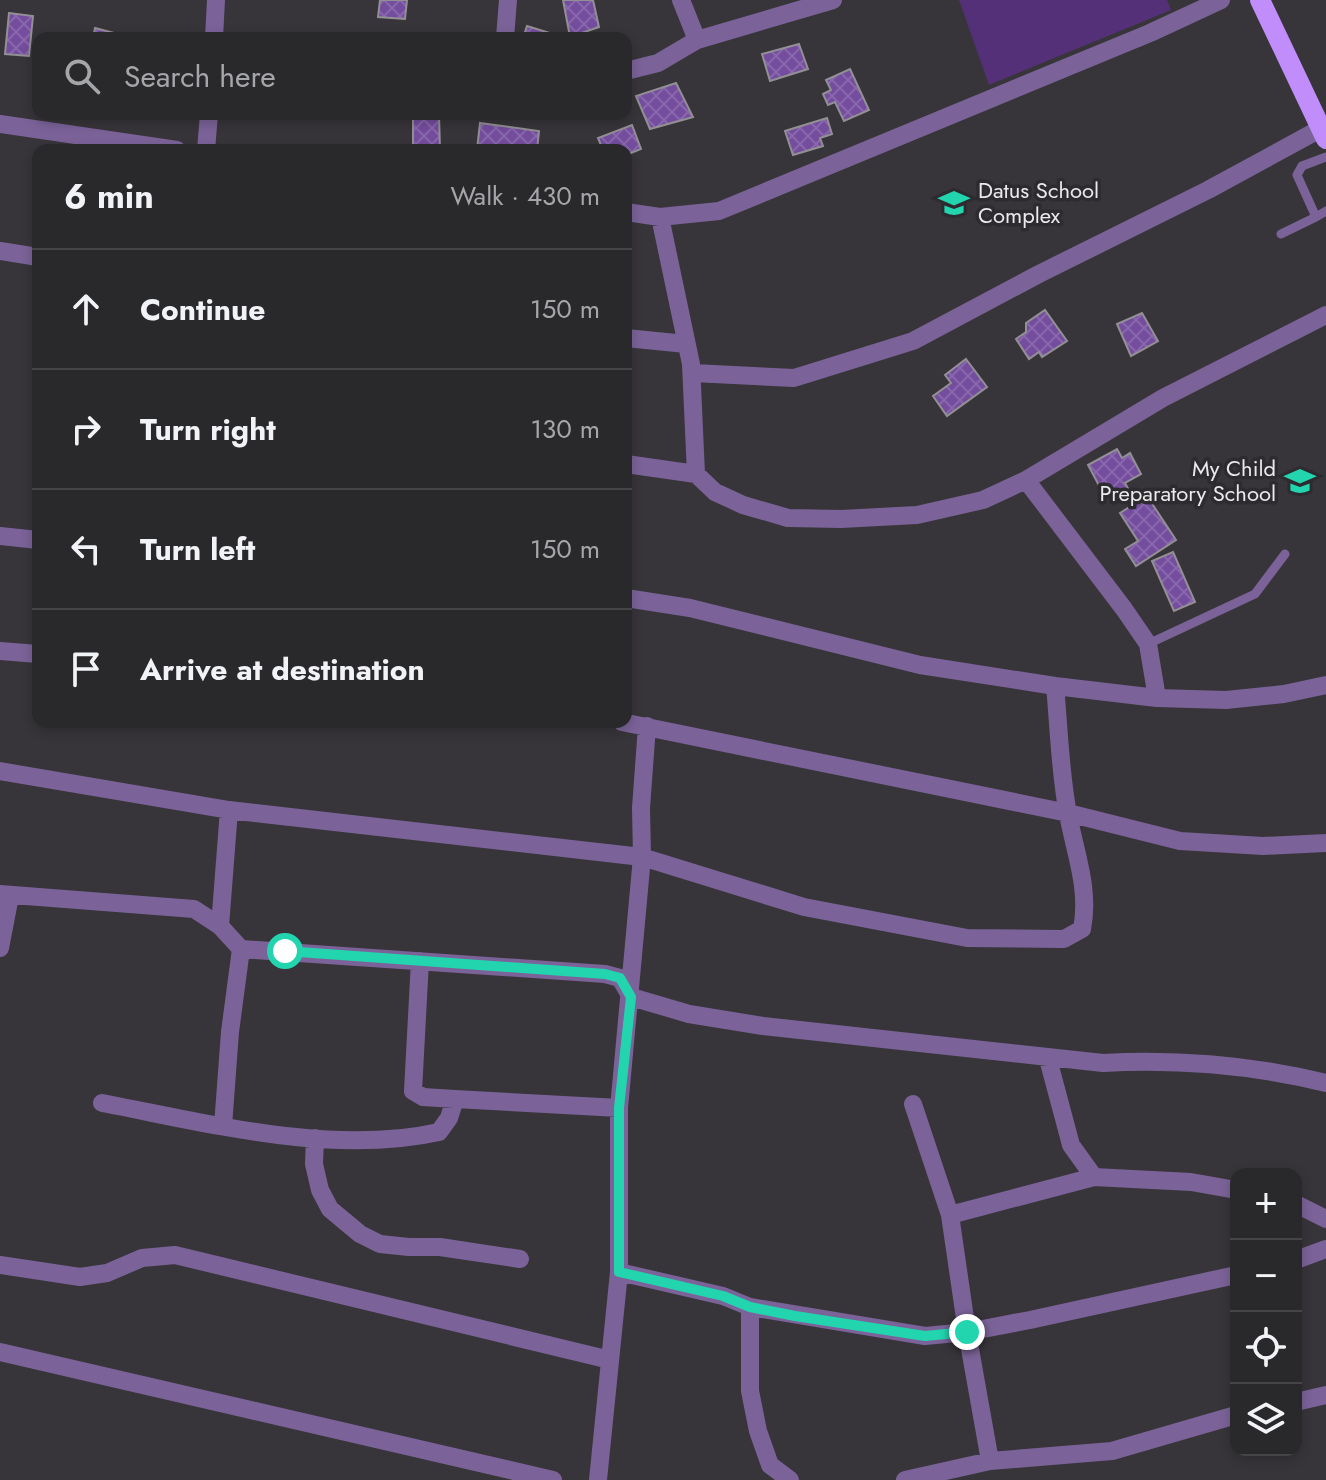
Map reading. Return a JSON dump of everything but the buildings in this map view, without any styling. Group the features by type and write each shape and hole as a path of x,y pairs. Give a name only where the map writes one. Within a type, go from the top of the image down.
{"main road":[{"path":"1260,0 1323,134"}],"street":[{"path":"214,32 216,0"},
{"path":"505,32 508,0"},
{"path":"681,0 697,40"},
{"path":"632,70 658,63 697,40 833,0"},
{"path":"632,213 660,217 719,211 1150,33 1221,0"},
{"path":"206,144 208,120"},
{"path":"0,124 136,144"},
{"path":"693,373 794,378 913,341 1039,274 1323,134"},
{"path":"660,217 693,373 696,474"},
{"path":"0,251 32,256"},
{"path":"632,465 696,474 715,492 743,505 788,518 917,515 983,500 1026,480 1163,398 1326,315"},
{"path":"632,339 686,344"},
{"path":"1026,480 1148,644 1157,698"},
{"path":"0,536 32,539"},
{"path":"632,599 690,608 920,665 1055,686 1157,698 1226,700 1284,694 1326,685"},
{"path":"0,651 32,654"},
{"path":"0,771 229,810 642,857 804,907 876,922 967,938 1064,939 1082,929 1084,916 1082,871 1068,813 1055,686"},
{"path":"632,724 1068,813 1180,841 1263,846 1326,843"},
{"path":"598,1480 619,1272 619,1108 642,857 641,808 647,726"},
{"path":"220,926 229,810"},
{"path":"0,948 5,895 194,909 220,926 241,949 605,974 620,978 631,997 689,1014 763,1026 1004,1051 1048,1059 1232,1066 1279,1072 1326,1083"},
{"path":"223,1126 230,1032 241,949"},
{"path":"420,961 413,1091 423,1097 619,1108"},
{"path":"1048,1059 1071,1145 1094,1177"},
{"path":"102,1103 223,1126 315,1138 404,1140 439,1132 449,1118 455,1099"},
{"path":"913,1104 950,1215 990,1461"},
{"path":"315,1138 314,1164 320,1190 330,1209 360,1234 380,1244 440,1247 520,1259"},
{"path":"950,1215 1094,1177 1191,1182 1230,1189"},
{"path":"1302,1207 1326,1219"},
{"path":"1302,1258 1326,1249"},
{"path":"0,1265 80,1277 107,1273 142,1258 175,1255 610,1360"},
{"path":"619,1272 723,1296 750,1307 925,1336 967,1332 1230,1276"},
{"path":"750,1307 750,1391 758,1431 770,1465 790,1480"},
{"path":"0,1352 553,1480"},
{"path":"1302,1401 1326,1395"},
{"path":"905,1480 990,1461 1112,1451 1230,1417"}],"lane":[{"path":"1316,217 1297,175 1302,166 1326,157"},
{"path":"1281,234 1326,211"},
{"path":"1148,644 1255,594 1285,554"}],"shaded area":[{"path":"959,0 1167,0 1171,10 989,85"}],"place":[{"name":"Datus School Complex","path":"954,203"},
{"name":"My Child Preparatory School","path":"1300,481"}],"route":[{"path":"285,951 605,974 620,978 631,997 619,1108 619,1272 795,1316 925,1336 967,1332"}]}
